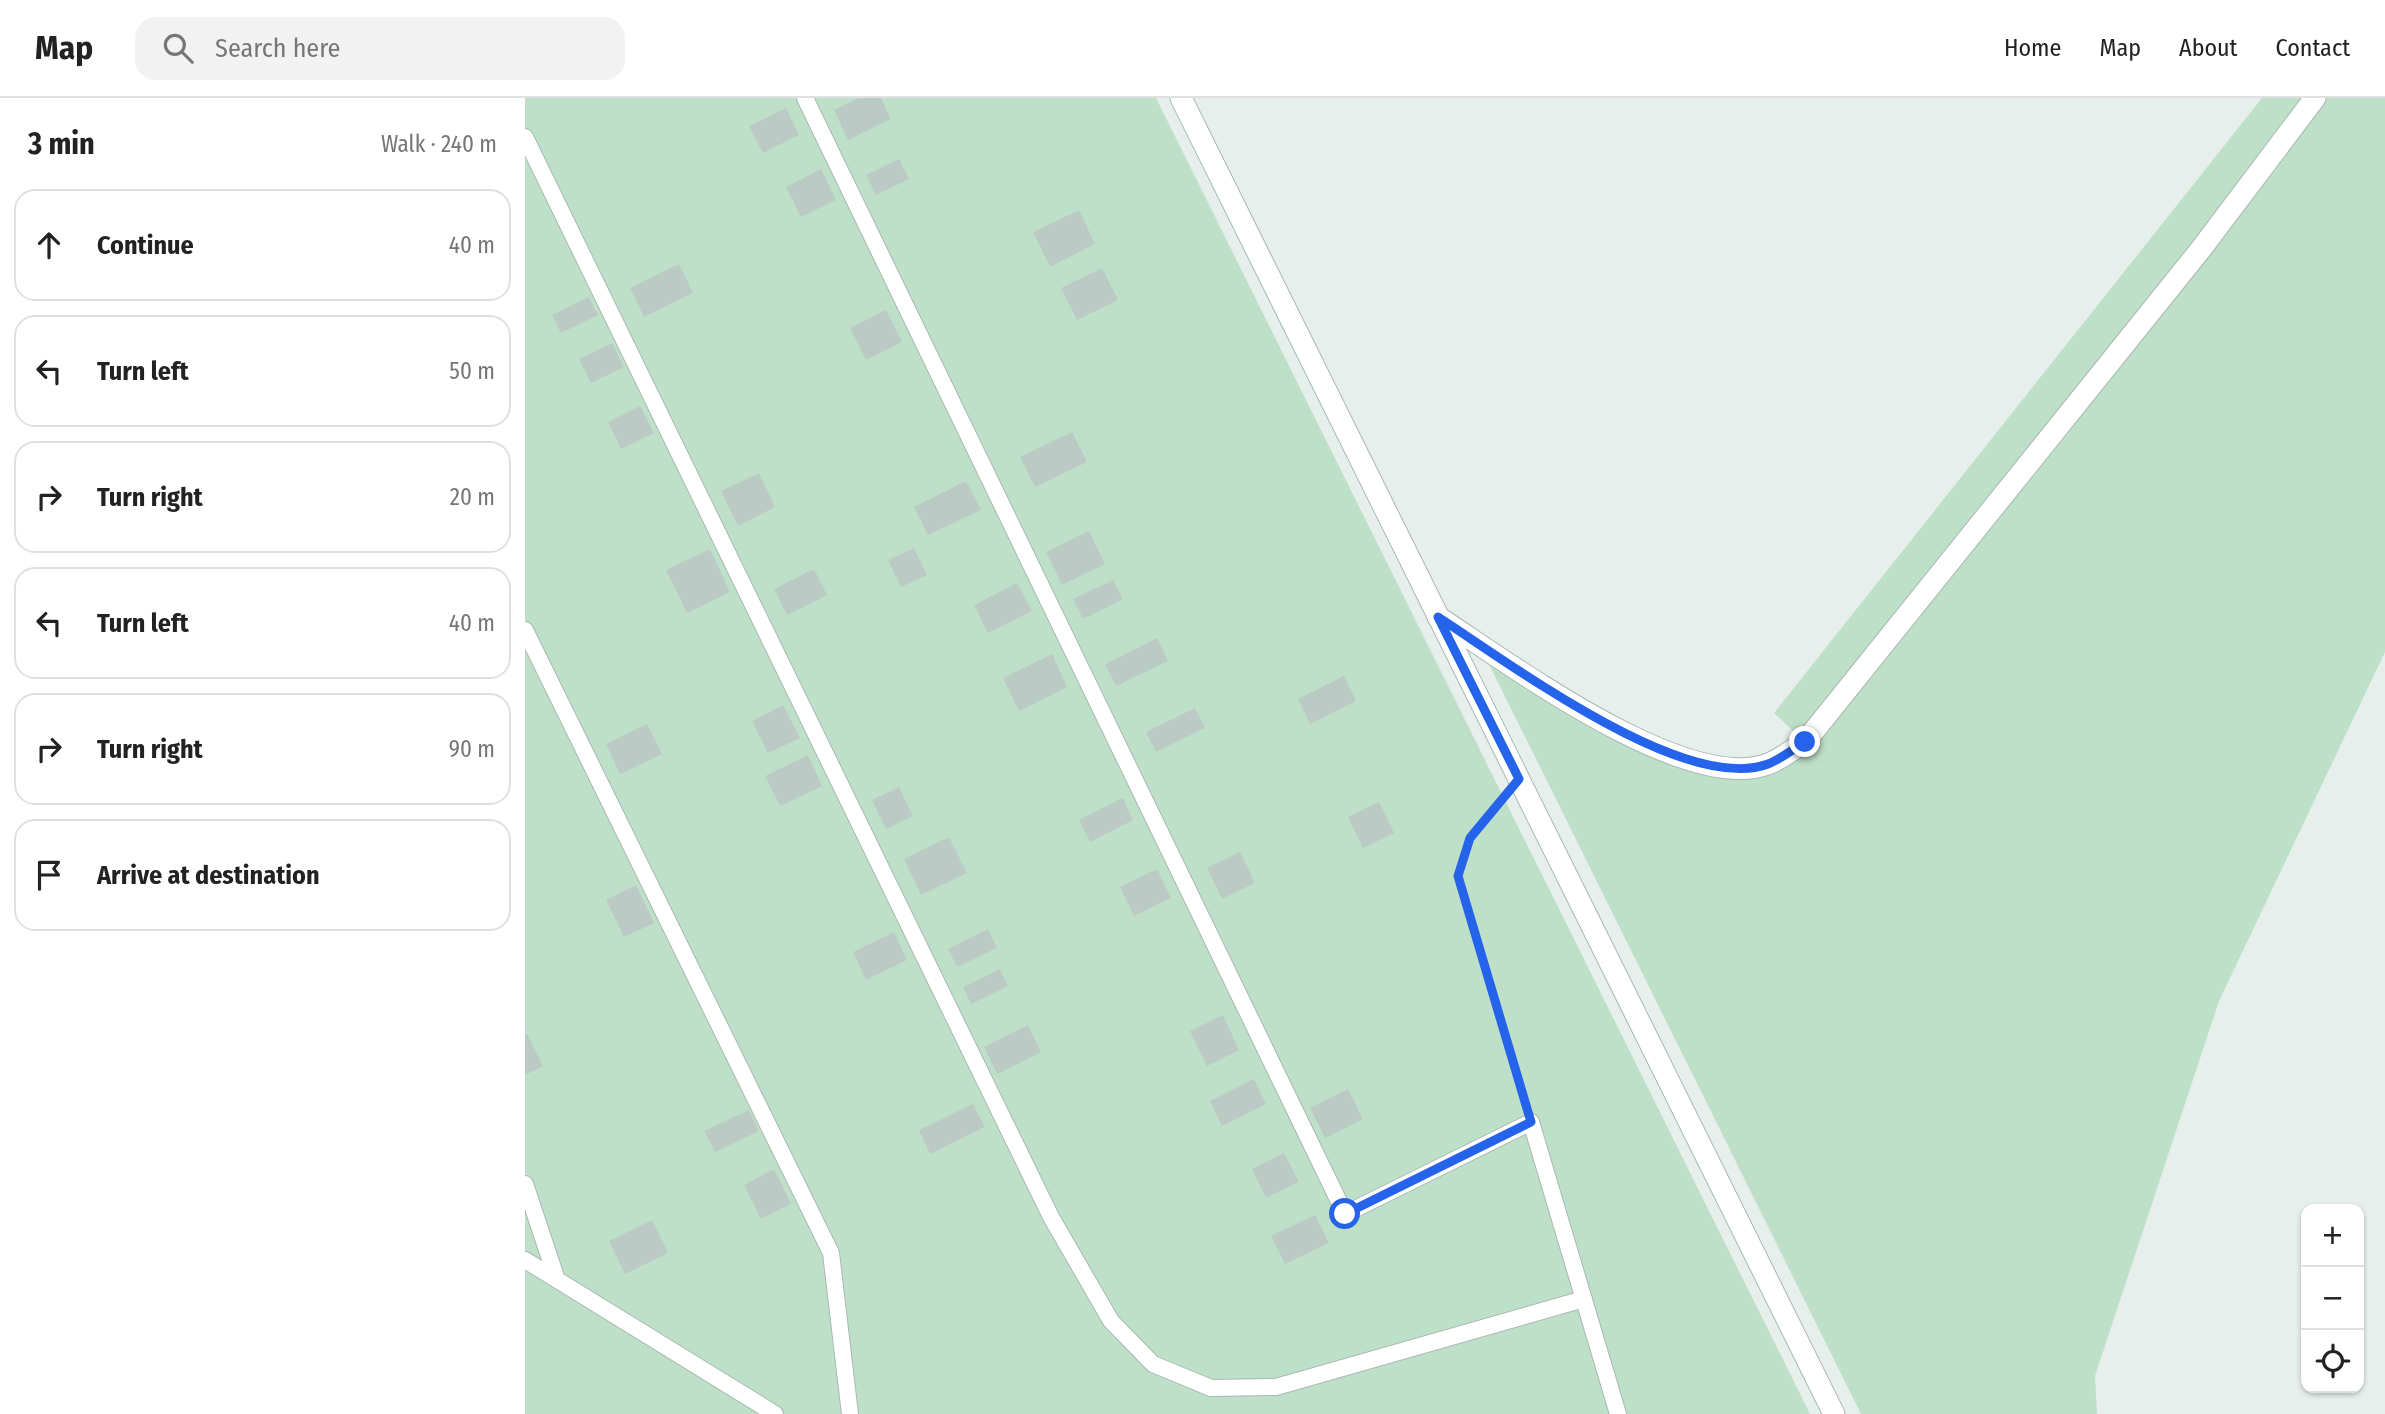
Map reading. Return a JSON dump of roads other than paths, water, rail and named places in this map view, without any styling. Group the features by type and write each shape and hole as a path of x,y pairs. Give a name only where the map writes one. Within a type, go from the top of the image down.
{"street":[{"path":"1181,98 1834,1414"},
{"path":"1438,617 1593,716 1653,748 1719,768 1767,765 1805,742 2201,249 2315,98"}],"lane":[{"path":"805,98 1345,1214 1531,1122 1618,1414"},
{"path":"525,137 1051,1217 1111,1321 1153,1364 1211,1388 1276,1387 1584,1299"},
{"path":"525,630 831,1253 850,1414"},
{"path":"525,1184 557,1280"},
{"path":"525,1260 775,1414"}]}
